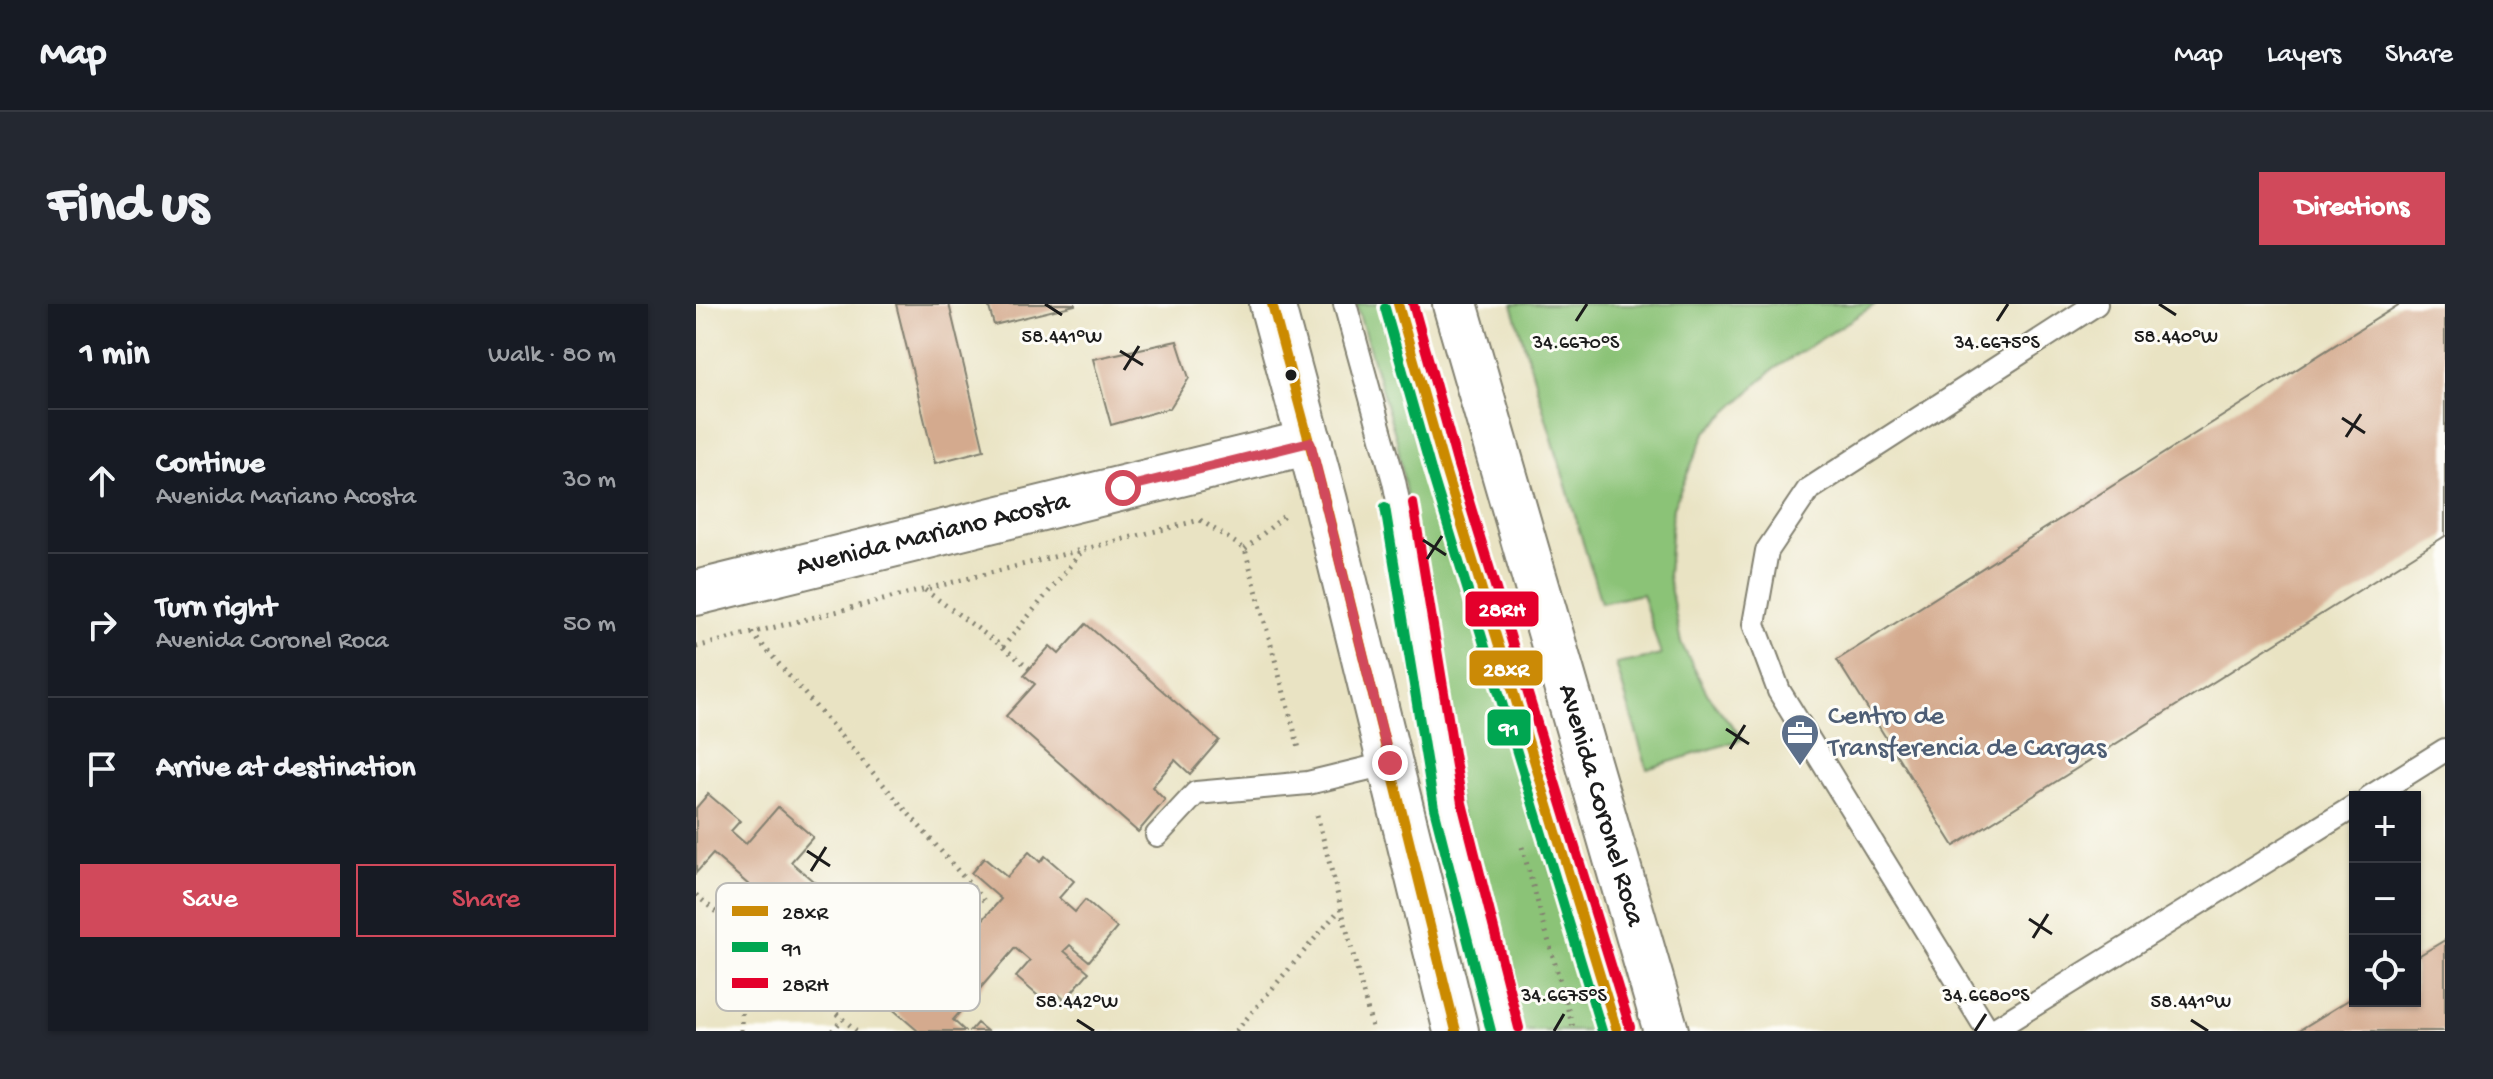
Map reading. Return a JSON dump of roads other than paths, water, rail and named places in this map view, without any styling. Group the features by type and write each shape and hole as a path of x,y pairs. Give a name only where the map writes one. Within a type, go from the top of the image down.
{"main road":[{"path":"1272,304 1310,442 1456,1031"},
{"name":"Avenida Coronel Roca","path":"1455,304 1666,1031"},
{"name":"Avenida Mariano Acosta","path":"696,593 1310,442"}],"lane":[{"path":"1345,304 1394,481 1409,555 1448,806 1505,1031"},
{"path":"1398,304 1444,466 1617,1031"},
{"path":"2096,304 1808,490 1767,551 1754,624 1779,691 1990,1031 2349,810"},
{"path":"2380,791 2445,750"},
{"path":"1157,835 1196,793 1308,783 1390,763"}],"place":[{"name":"Centro de Transferencia de Cargas","path":"1800,767"}]}
